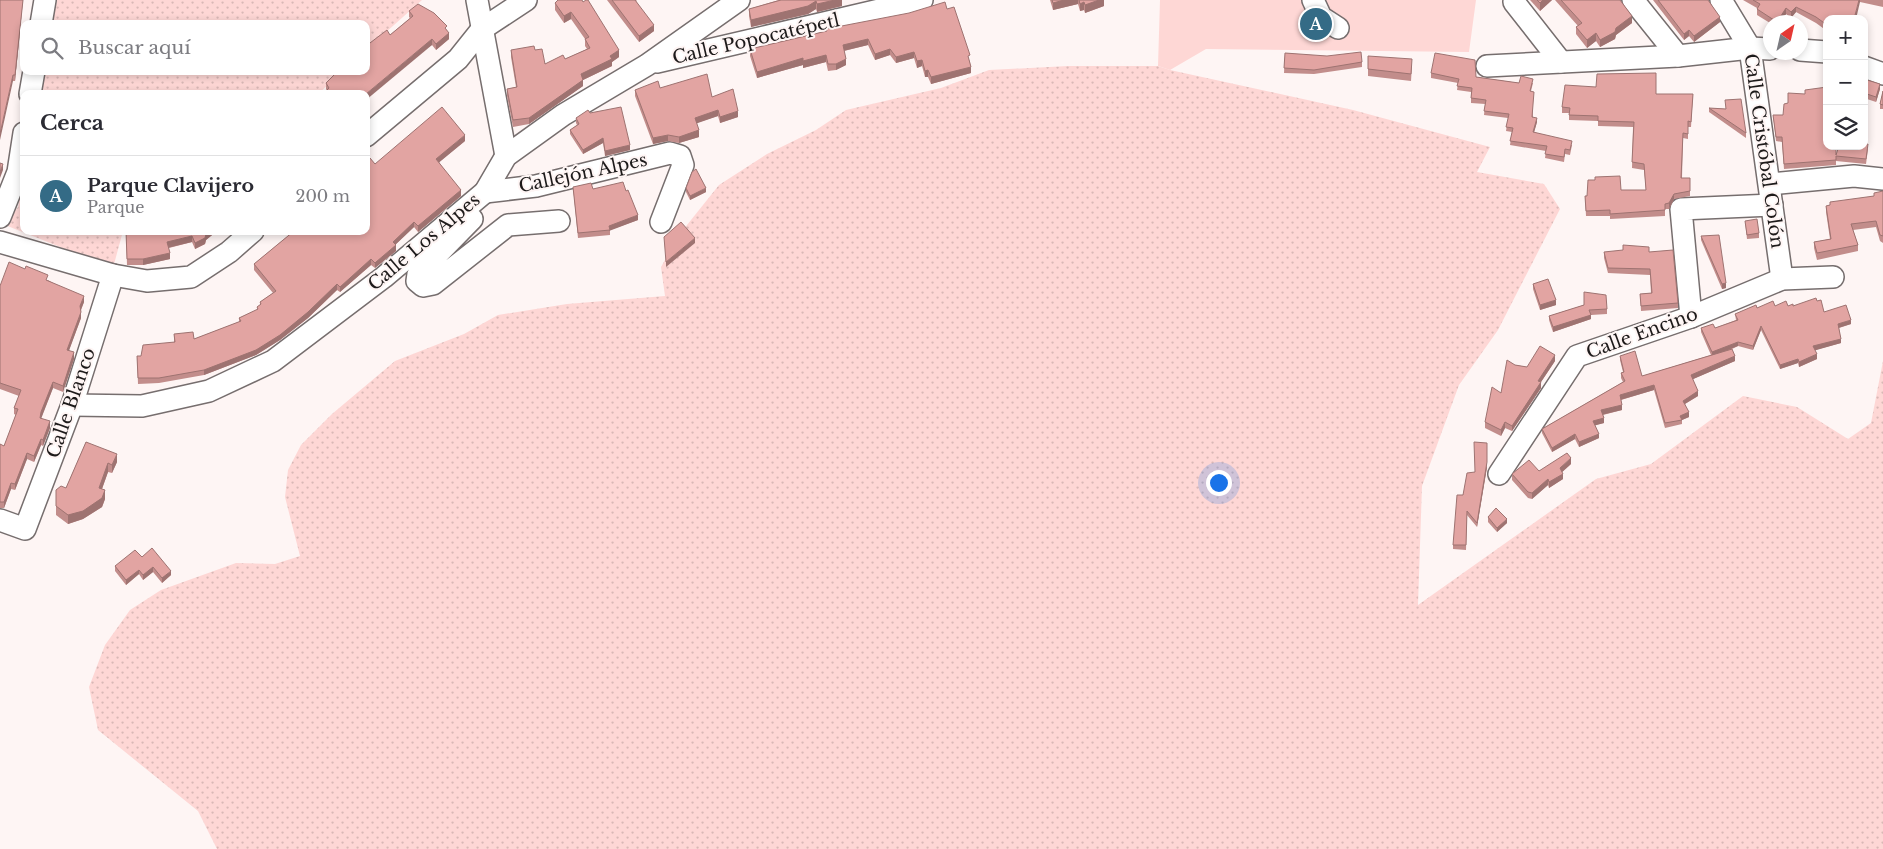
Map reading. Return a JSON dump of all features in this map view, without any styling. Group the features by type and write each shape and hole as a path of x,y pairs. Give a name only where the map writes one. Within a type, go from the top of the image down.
{"street":[{"path":"42,20 45,0"},
{"path":"477,0 506,156"},
{"path":"370,133 458,59 482,29 526,0"},
{"name":"Calle Los Alpes","path":"72,405 142,406 209,391 273,361 384,277 485,192 506,156 563,115 648,64 739,0"},
{"name":"Calle Popocatépetl","path":"648,64 922,0"},
{"path":"1313,0 1321,17 1338,28"},
{"path":"1633,0 1678,56"},
{"name":"Calle Cristóbal Colón","path":"1721,0 1750,48 1782,279"},
{"path":"1514,2 1561,62"},
{"path":"1487,66 1678,56 1750,48 1763,49"},
{"path":"1808,51 1823,52"},
{"path":"1868,68 1883,74"},
{"path":"31,90 33,75"},
{"name":"Callejón Alpes","path":"485,192 536,186 670,153 680,156 683,166 661,222"},
{"path":"0,218 18,172 20,159"},
{"path":"1770,184 1854,176 1883,179"},
{"path":"485,192 471,221 418,274 416,281 423,286 433,284 508,224 559,221"},
{"path":"1692,317 1682,209 1772,205"},
{"path":"0,242 113,275 147,281 191,278 229,252 248,235"},
{"name":"Calle Blanco","path":"0,520 26,529 72,405 113,275"},
{"path":"1782,279 1833,277"},
{"name":"Calle Encino","path":"1499,474 1577,356 1692,317 1782,279"}],"shaded area":[{"path":"57,0 422,0 370,46 370,20 53,20"},
{"path":"1160,0 1476,0 1469,52 1206,49 1170,70 1158,66"},
{"path":"1068,66 1158,66 1353,110 1490,147 1477,172 1544,184 1560,209 1498,330 1459,385 1422,486 1418,605 1596,479 1651,464 1743,396 1797,407 1848,439 1871,423 1883,361 1883,849 217,849 198,811 98,730 89,687 105,645 130,610 161,590 236,563 275,564 300,556 285,497 288,470 301,445 332,414 395,361 464,334 498,315 567,304 665,296 661,267 679,235 719,185 767,154 816,130 846,110 941,88 989,70"},
{"path":"42,75 339,75 322,90 40,90"},
{"path":"20,196 20,231 5,225 18,207"},
{"path":"30,235 122,235 113,268"}],"building":[{"path":"0,0 23,0 15,75 13,75 0,134"},
{"path":"558,0 582,0 583,2 588,0 619,50 610,56 612,59 581,74 583,80 529,118 513,120 507,89 517,87 511,50 534,46 535,50 542,49 545,64 563,55 565,59 590,48 585,39 589,37 571,12 564,16 555,3"},
{"path":"612,0 635,0 654,25 639,36"},
{"path":"781,0 835,0 817,4 816,1 808,6 751,20 749,9"},
{"path":"1052,0 1064,0 1053,3"},
{"path":"1079,0 1099,0 1085,5 1084,2 1080,4"},
{"path":"1561,0 1620,0 1632,16 1616,28 1615,32 1600,40 1596,33 1587,40 1576,27 1582,23"},
{"path":"1658,0 1708,0 1720,17 1694,36 1689,30 1684,34"},
{"path":"1753,0 1859,0 1855,15 1823,15 1823,22 1796,7 1791,12 1786,8 1782,15 1766,15 1757,9 1760,4"},
{"path":"945,2 947,9 954,7 970,55 968,56 971,67 931,77 928,70 925,71 922,60 917,61 914,52 896,57 890,49 875,54 868,39 843,45 846,59 836,64 828,64 826,55 803,61 803,58 757,72 750,49 827,31 826,29 909,13"},
{"path":"418,4 434,13 447,26 445,28 449,33 436,44 432,39 370,91 327,90 329,88 326,83 334,75 370,75 370,43 387,30 390,35 413,16 409,11"},
{"path":"1361,52 1362,62 1314,70 1284,68 1285,53 1327,56"},
{"path":"1435,53 1475,60 1476,77 1519,83 1521,76 1533,79 1530,91 1534,92 1532,117 1537,118 1533,132 1572,141 1570,150 1565,149 1564,157 1545,154 1547,146 1510,141 1513,128 1506,127 1509,114 1484,111 1486,100 1471,98 1472,88 1457,86 1459,79 1431,73"},
{"path":"1368,56 1412,59 1411,74 1368,69"},
{"path":"1656,73 1656,94 1693,94 1691,122 1688,121 1688,134 1683,133 1681,178 1690,178 1690,191 1674,194 1669,203 1665,204 1665,210 1610,214 1610,210 1586,211 1585,196 1587,196 1588,180 1595,180 1595,177 1620,176 1621,190 1646,190 1644,164 1632,162 1634,122 1598,121 1598,116 1569,115 1570,108 1562,107 1565,85 1596,87 1597,74"},
{"path":"707,74 712,97 733,89 738,111 720,117 718,110 695,118 699,130 679,137 668,135 653,138 635,90 658,81 660,88"},
{"path":"1868,80 1880,84 1876,97 1868,94"},
{"path":"1823,88 1823,150 1836,150 1836,155 1838,150 1867,150 1866,159 1836,156 1836,160 1784,164 1782,137 1776,137 1773,115 1783,115 1784,104 1788,103 1788,93 1805,94 1805,90"},
{"path":"1883,91 1883,105 1880,104"},
{"path":"1741,99 1746,133 1709,108 1726,109 1725,100"},
{"path":"442,107 465,135 436,159 461,190 418,226 414,222 393,242 396,245 375,263 371,259 340,287 337,284 308,312 280,335 256,350 204,370 159,378 138,378 137,356 141,356 143,345 175,342 174,334 193,332 194,339 241,321 239,318 258,309 257,307 261,304 260,302 276,291 254,264 289,235 370,235 370,158 375,164"},
{"path":"621,107 630,145 605,151 603,138 583,150 570,130 579,124 576,118 588,110 590,113"},
{"path":"696,169 706,188 690,196 686,188 692,172"},
{"path":"623,182 638,215 609,226 610,230 578,233 573,187 591,183 593,189"},
{"path":"1883,191 1883,236 1880,235 1876,221 1851,224 1858,245 1817,253 1814,242 1831,239 1826,206 1830,205 1830,202 1874,196 1874,193"},
{"path":"1757,219 1759,233 1747,235 1745,221"},
{"path":"681,222 695,238 666,262 664,237"},
{"path":"126,235 206,235 205,238 195,243 192,236 167,242 170,253 143,259 127,259"},
{"path":"1719,235 1726,283 1722,284 1701,236"},
{"path":"1623,245 1649,247 1649,252 1673,250 1678,303 1641,306 1640,294 1652,293 1650,269 1608,268 1604,252 1623,250"},
{"path":"9,262 25,269 26,266 48,275 46,280 84,296 80,306 81,312 67,350 74,352 63,386 53,382 41,412 40,418 50,421 43,440 41,439 34,456 27,453 15,484 11,483 4,502 0,502 0,444 4,446 18,409 14,408 21,390 0,383 0,286"},
{"path":"1548,279 1556,300 1540,305 1533,284"},
{"path":"1584,292 1606,295 1607,309 1589,310 1591,315 1553,327 1549,316 1584,305"},
{"path":"1816,298 1817,301 1821,300 1824,312 1846,305 1851,320 1838,324 1841,339 1813,346 1817,354 1799,362 1798,359 1780,365 1761,326 1753,346 1738,342 1712,352 1701,328 1713,324 1715,328 1738,320 1735,314 1756,305 1757,308 1773,301 1775,306 1786,301 1788,306 1793,304 1793,306"},
{"path":"1540,346 1555,355 1538,381 1541,382 1512,426 1505,422 1501,430 1485,422 1492,387 1501,393 1507,360 1515,365 1527,367"},
{"path":"1732,349 1735,356 1691,375 1698,391 1683,401 1689,412 1680,416 1682,420 1665,423 1654,385 1620,395 1622,405 1601,410 1604,418 1593,421 1599,434 1579,442 1575,434 1552,448 1542,429 1625,381 1621,373 1624,372 1620,356 1635,351 1642,376"},
{"path":"86,442 117,454 112,465 108,463 99,488 105,490 102,498 83,511 68,515 56,506 56,490 61,486 66,488"},
{"path":"1474,442 1487,443 1487,462 1477,523 1467,511 1466,545 1453,545 1457,495 1463,495 1467,473 1475,472"},
{"path":"1567,453 1571,458 1560,468 1563,474 1549,482 1548,479 1532,493 1528,492 1512,474 1529,460 1539,471"},
{"path":"1496,508 1507,519 1497,528 1488,517"},
{"path":"152,548 171,571 162,578 153,567 143,575 139,570 126,580 115,566 135,550 142,557"}],"place":[{"name":"Parque Clavijero","path":"1316,24"}]}
